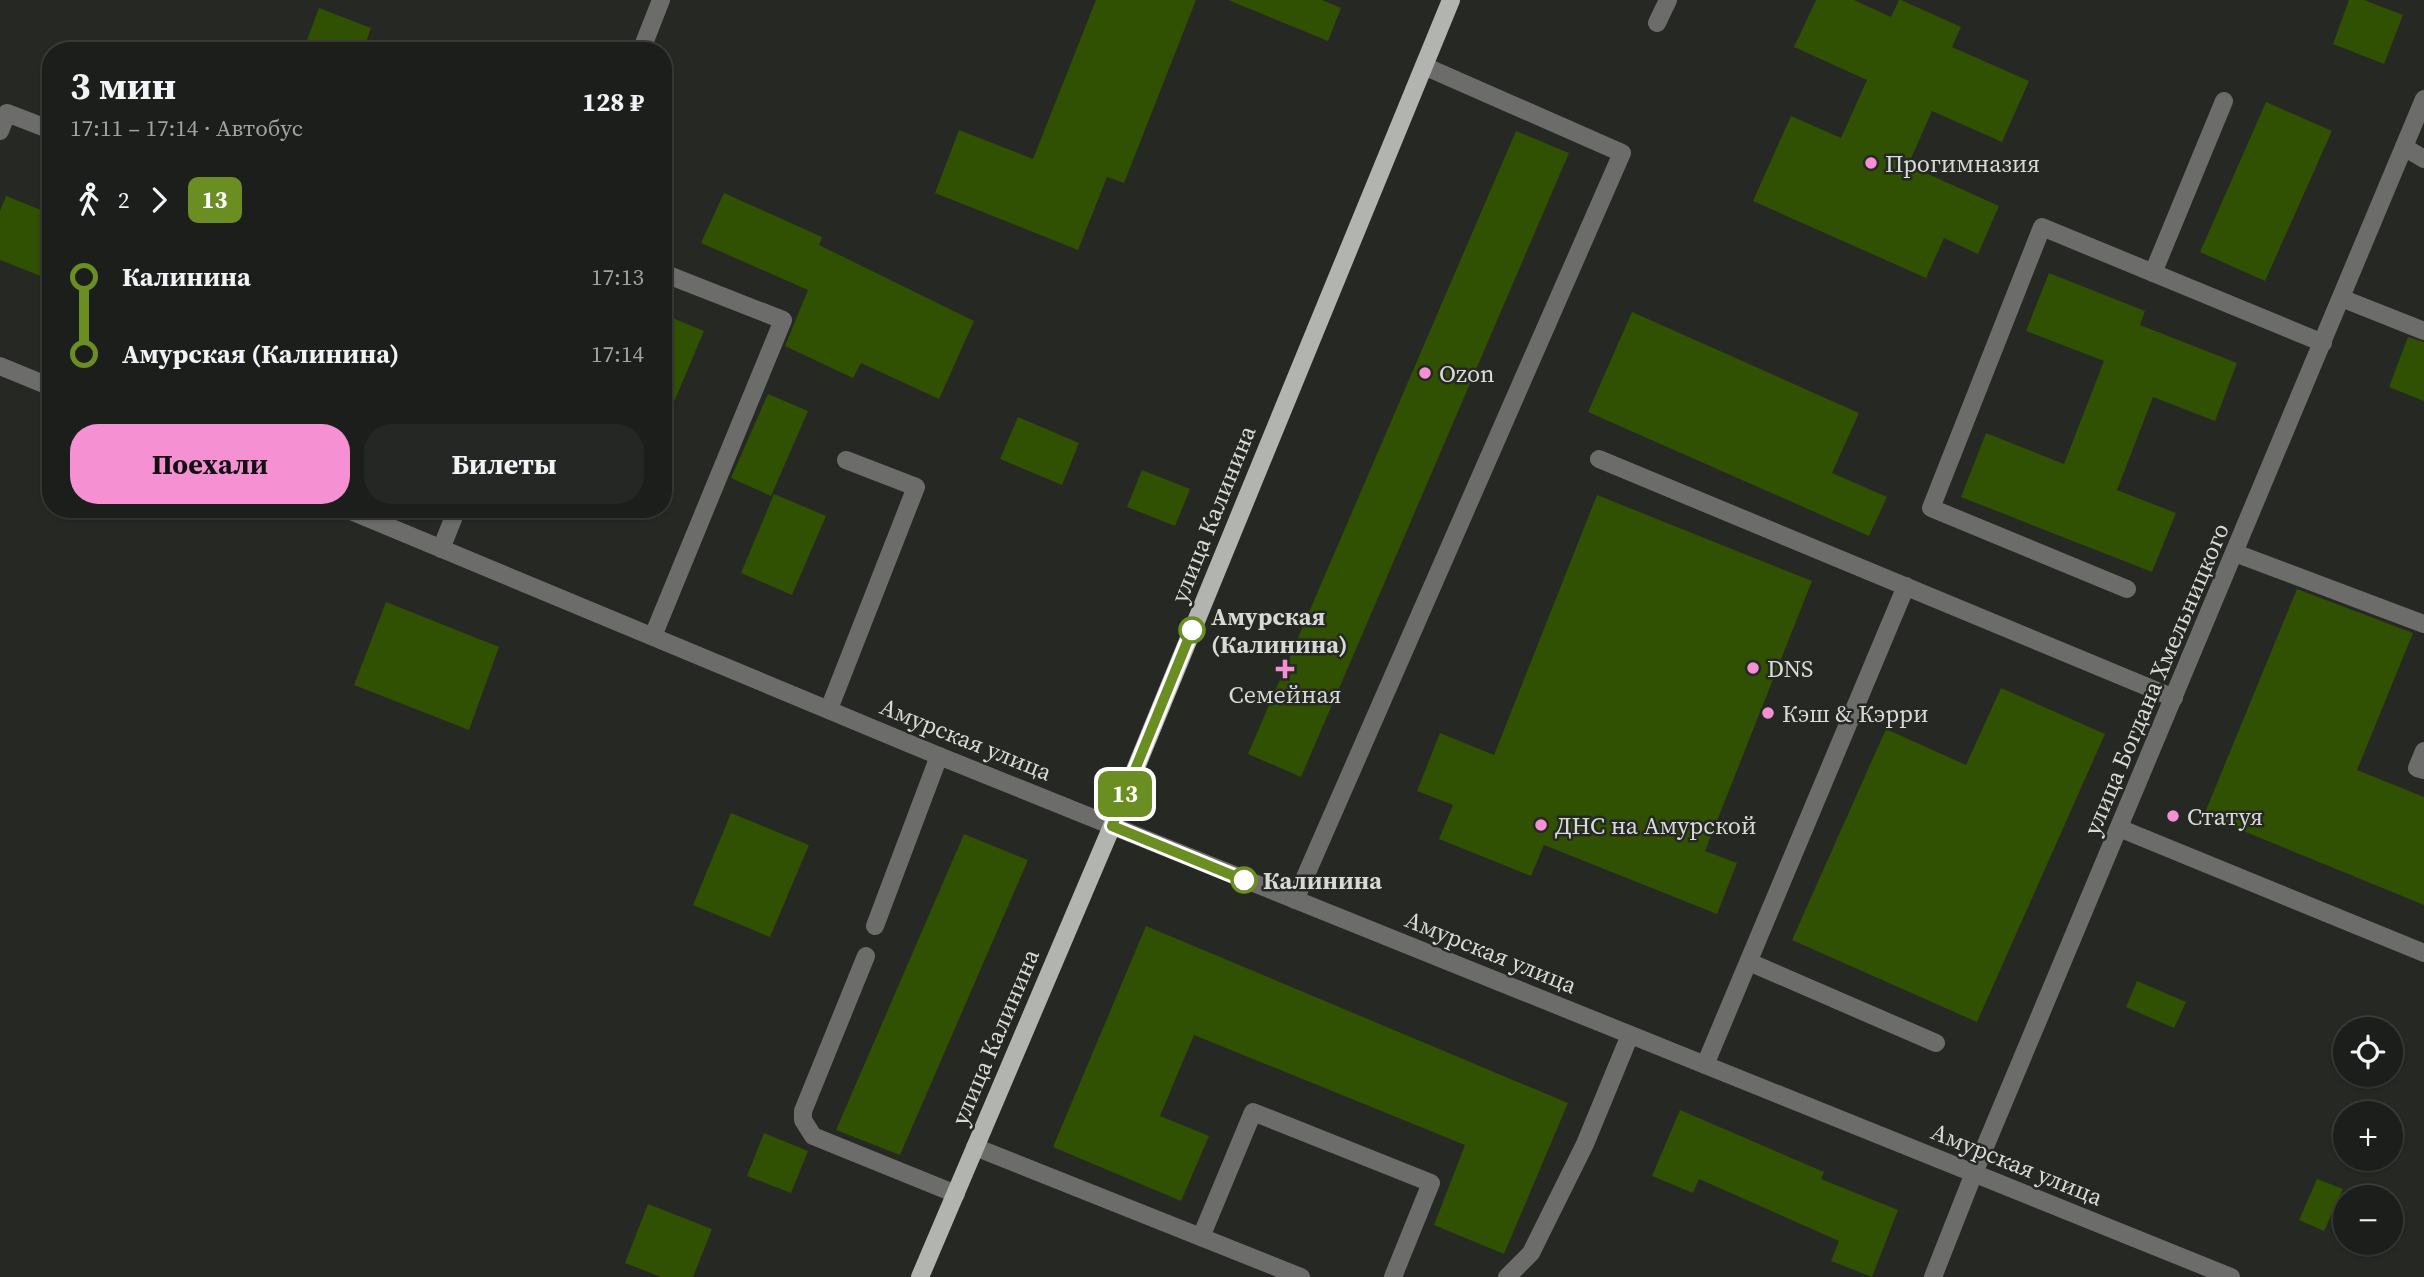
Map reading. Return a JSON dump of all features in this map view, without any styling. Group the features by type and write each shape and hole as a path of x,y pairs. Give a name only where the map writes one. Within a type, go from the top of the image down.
{"main road":[{"name":"улица Калинина","path":"920,1277 1112,826 1451,0"}],"street":[{"path":"645,42 661,0"},
{"path":"1657,23 1668,0"},
{"path":"1295,900 1622,153 1424,66"},
{"name":"улица Богдана Хмельницкого","path":"1933,1277 1974,1173 2424,99"},
{"path":"2153,273 2224,101"},
{"path":"0,131 7,113 42,127"},
{"path":"2404,147 2424,159"},
{"path":"2127,589 1931,508 2042,227 2323,343"},
{"path":"653,636 783,320 672,277"},
{"path":"2341,298 2424,331"},
{"path":"0,366 42,383"},
{"path":"1599,459 2174,698"},
{"path":"829,709 916,487 846,460"},
{"name":"Амурская улица","path":"367,518 939,756 2231,1277"},
{"path":"441,549 453,518"},
{"path":"2235,553 2424,624"},
{"path":"1705,1065 1906,586"},
{"path":"2424,751 2417,768 2424,771"},
{"path":"874,926 939,756"},
{"path":"2119,828 2424,953"},
{"path":"866,956 803,1111 803,1120 813,1136 956,1194"},
{"path":"1749,962 1936,1043"},
{"path":"1507,1277 1531,1253 1586,1144 1630,1035"},
{"path":"1201,1237 1253,1112 1431,1183 1393,1277"},
{"path":"975,1147 1301,1277"}],"building":[{"path":"1096,0 1196,0 1124,183 1107,177 1078,250 935,193 959,130 1033,159"},
{"path":"1228,0 1322,0 1341,8 1328,41"},
{"path":"1816,0 1854,0 1891,17 1901,0 1961,27 1952,47 2029,81 2002,142 1932,111 1908,165 1999,206 1978,254 1944,238 1926,278 1753,201 1791,116 1841,138 1867,80 1794,47"},
{"path":"2349,0 2364,0 2403,15 2384,64 2333,44"},
{"path":"319,8 371,28 366,42 306,42"},
{"path":"2266,102 2332,131 2265,281 2200,252"},
{"path":"1516,131 1569,153 1301,777 1248,754"},
{"path":"724,193 822,237 819,245 974,321 939,399 861,363 853,378 785,346 808,290 701,243"},
{"path":"6,196 42,210 42,276 0,260 0,211"},
{"path":"2049,273 2145,311 2140,325 2237,363 2215,421 2153,397 2117,490 2176,513 2152,572 1961,497 1986,433 2064,464 2104,361 2026,331"},
{"path":"1632,312 1859,413 1832,473 1887,497 1869,536 1588,412"},
{"path":"672,318 704,331 672,407"},
{"path":"2408,337 2424,342 2424,401 2389,387"},
{"path":"768,394 808,411 771,496 731,478"},
{"path":"1018,417 1079,443 1062,485 1000,459"},
{"path":"1142,470 1190,489 1175,526 1127,507"},
{"path":"774,494 826,516 792,595 741,573"},
{"path":"1597,495 1812,581 1705,851 1737,863 1717,914 1544,845 1531,876 1439,839 1453,805 1417,791 1440,733 1494,755"},
{"path":"2297,589 2413,633 2357,770 2424,797 2424,905 2204,815"},
{"path":"386,602 499,647 469,730 354,685"},
{"path":"2001,688 2105,734 1977,1022 1792,940 1886,729 1966,765"},
{"path":"731,813 809,845 770,937 693,905"},
{"path":"964,834 1028,860 900,1155 836,1130"},
{"path":"1146,926 1568,1103 1504,1254 1434,1225 1465,1145 1194,1035 1160,1116 1209,1136 1181,1201 1053,1147"},
{"path":"2137,981 2186,1002 2174,1028 2126,1007"},
{"path":"1680,1110 1824,1172 1821,1179 1898,1210 1872,1277 1831,1261 1839,1241 1699,1179 1693,1193 1652,1176"},
{"path":"764,1133 808,1151 791,1193 747,1176"},
{"path":"2317,1179 2333,1185 2333,1211 2324,1231 2299,1220"},
{"path":"648,1204 712,1229 693,1277 661,1277 625,1263"}],"bus line":[{"name":"13","path":"1192,630 1112,826 1244,880"}],"place":[{"name":"Прогимназия","path":"1871,163"},
{"name":"Ozon","path":"1425,373"},
{"name":"Амурская (Калинина)","path":"1192,630"},
{"name":"DNS","path":"1753,668"},
{"name":"Семейная","path":"1285,669"},
{"name":"Кэш & Кэрри","path":"1768,713"},
{"name":"Статуя","path":"2173,816"},
{"name":"ДНС на Амурской","path":"1541,825"},
{"name":"Калинина","path":"1244,880"}]}
